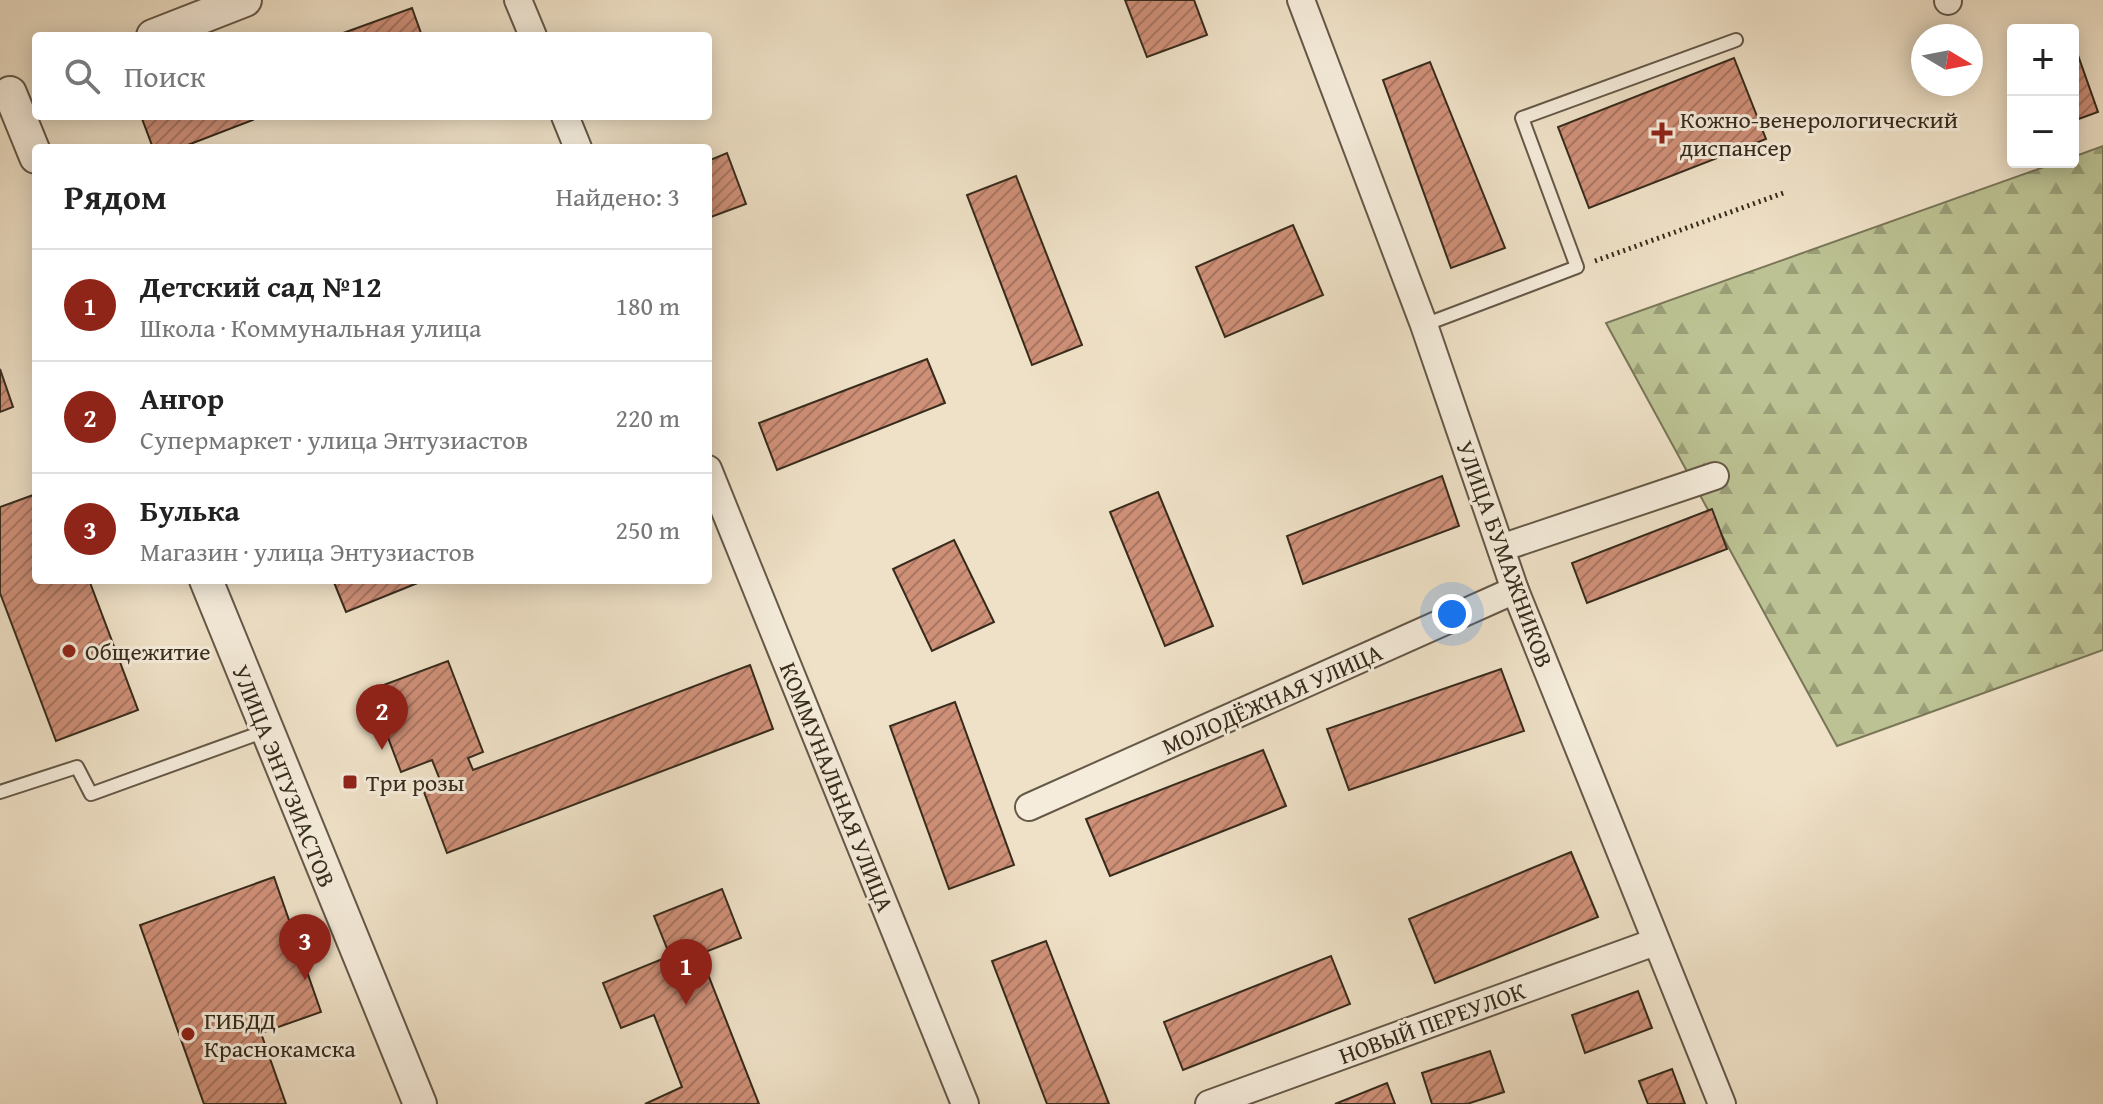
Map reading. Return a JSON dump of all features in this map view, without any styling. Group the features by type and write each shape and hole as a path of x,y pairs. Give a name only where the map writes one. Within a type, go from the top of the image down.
{"street":[{"path":"159,32 198,8 245,0"},
{"path":"518,0 531,32"},
{"name":"УЛИЦА БУМАЖНИКОВ","path":"1301,0 1424,325 1515,590 1722,1104"},
{"path":"15,91 32,144"},
{"path":"567,120 576,144"},
{"path":"1501,548 1715,476"},
{"name":"КОММУНАЛЬНАЯ УЛИЦА","path":"712,479 965,1104"},
{"name":"УЛИЦА ЭНТУЗИАСТОВ","path":"208,584 265,731 420,1104"},
{"name":"МОЛОДЁЖНАЯ УЛИЦА","path":"1029,807 1515,590"},
{"name":"НОВЫЙ ПЕРЕУЛОК","path":"1209,1104 1655,942"}],"lane":[{"path":"1424,325 1577,267 1522,118 1736,40"},
{"path":"0,792 77,767 91,794 265,731"}],"path":[{"path":"1577,267 1786,192"}],"green space":[{"path":"2103,146 2103,650 1837,746 1606,323 2041,168 2079,168 2079,155"}],"building":[{"path":"1125,0 1194,0 1207,35 1147,57"},
{"path":"412,8 421,32 346,32"},
{"name":"Кожно-венерологический диспансер","path":"1734,58 1766,139 1589,208 1558,127"},
{"path":"2079,58 2098,112 2079,119"},
{"path":"1430,62 1505,248 1451,268 1383,80"},
{"path":"142,120 253,120 190,144 152,144"},
{"path":"727,153 746,204 712,217 712,159"},
{"path":"1016,176 1082,345 1032,365 967,195"},
{"path":"1293,225 1323,295 1225,337 1196,267"},
{"path":"927,359 945,403 777,470 759,423"},
{"path":"0,369 13,407 0,412"},
{"path":"1442,476 1459,526 1303,584 1287,536"},
{"path":"1158,492 1213,626 1165,646 1110,512"},
{"name":"Общежитие","path":"32,495 32,584 91,584 138,710 56,741 0,593 0,507"},
{"path":"1712,509 1727,549 1587,603 1572,563"},
{"path":"954,540 994,622 932,651 893,569"},
{"path":"335,584 415,584 346,612"},
{"path":"448,661 483,752 468,758 473,770 750,665 773,729 447,853 424,792 442,785 432,760 401,772 370,690"},
{"path":"1501,669 1524,731 1349,790 1327,729"},
{"path":"955,702 1014,865 949,889 890,726"},
{"path":"1263,750 1286,806 1110,876 1086,819"},
{"path":"1571,852 1598,917 1435,983 1409,919"},
{"path":"274,877 321,1012 261,1033 286,1104 204,1104 140,925"},
{"path":"722,889 741,938 700,954 759,1104 645,1104 682,1087 654,1015 621,1028 603,983 670,956 654,916"},
{"path":"1046,941 1109,1104 1047,1104 992,961"},
{"path":"1331,956 1350,1004 1183,1070 1164,1022"},
{"path":"1638,991 1652,1028 1585,1053 1572,1015"},
{"path":"1490,1051 1504,1092 1467,1104 1432,1104 1422,1073"},
{"path":"1672,1069 1685,1104 1648,1104 1639,1081"},
{"path":"1387,1083 1395,1104 1335,1104"}],"place":[{"name":"Кожно-венерологический диспансер","path":"1662,133"},
{"name":"Общежитие","path":"69,651"},
{"name":"Ангор","path":"382,750"},
{"name":"Три розы","path":"350,782"},
{"name":"Булька","path":"305,980"},
{"name":"Детский сад №12","path":"686,1005"},
{"name":"ГИБДД Краснокамска","path":"188,1034"}]}
